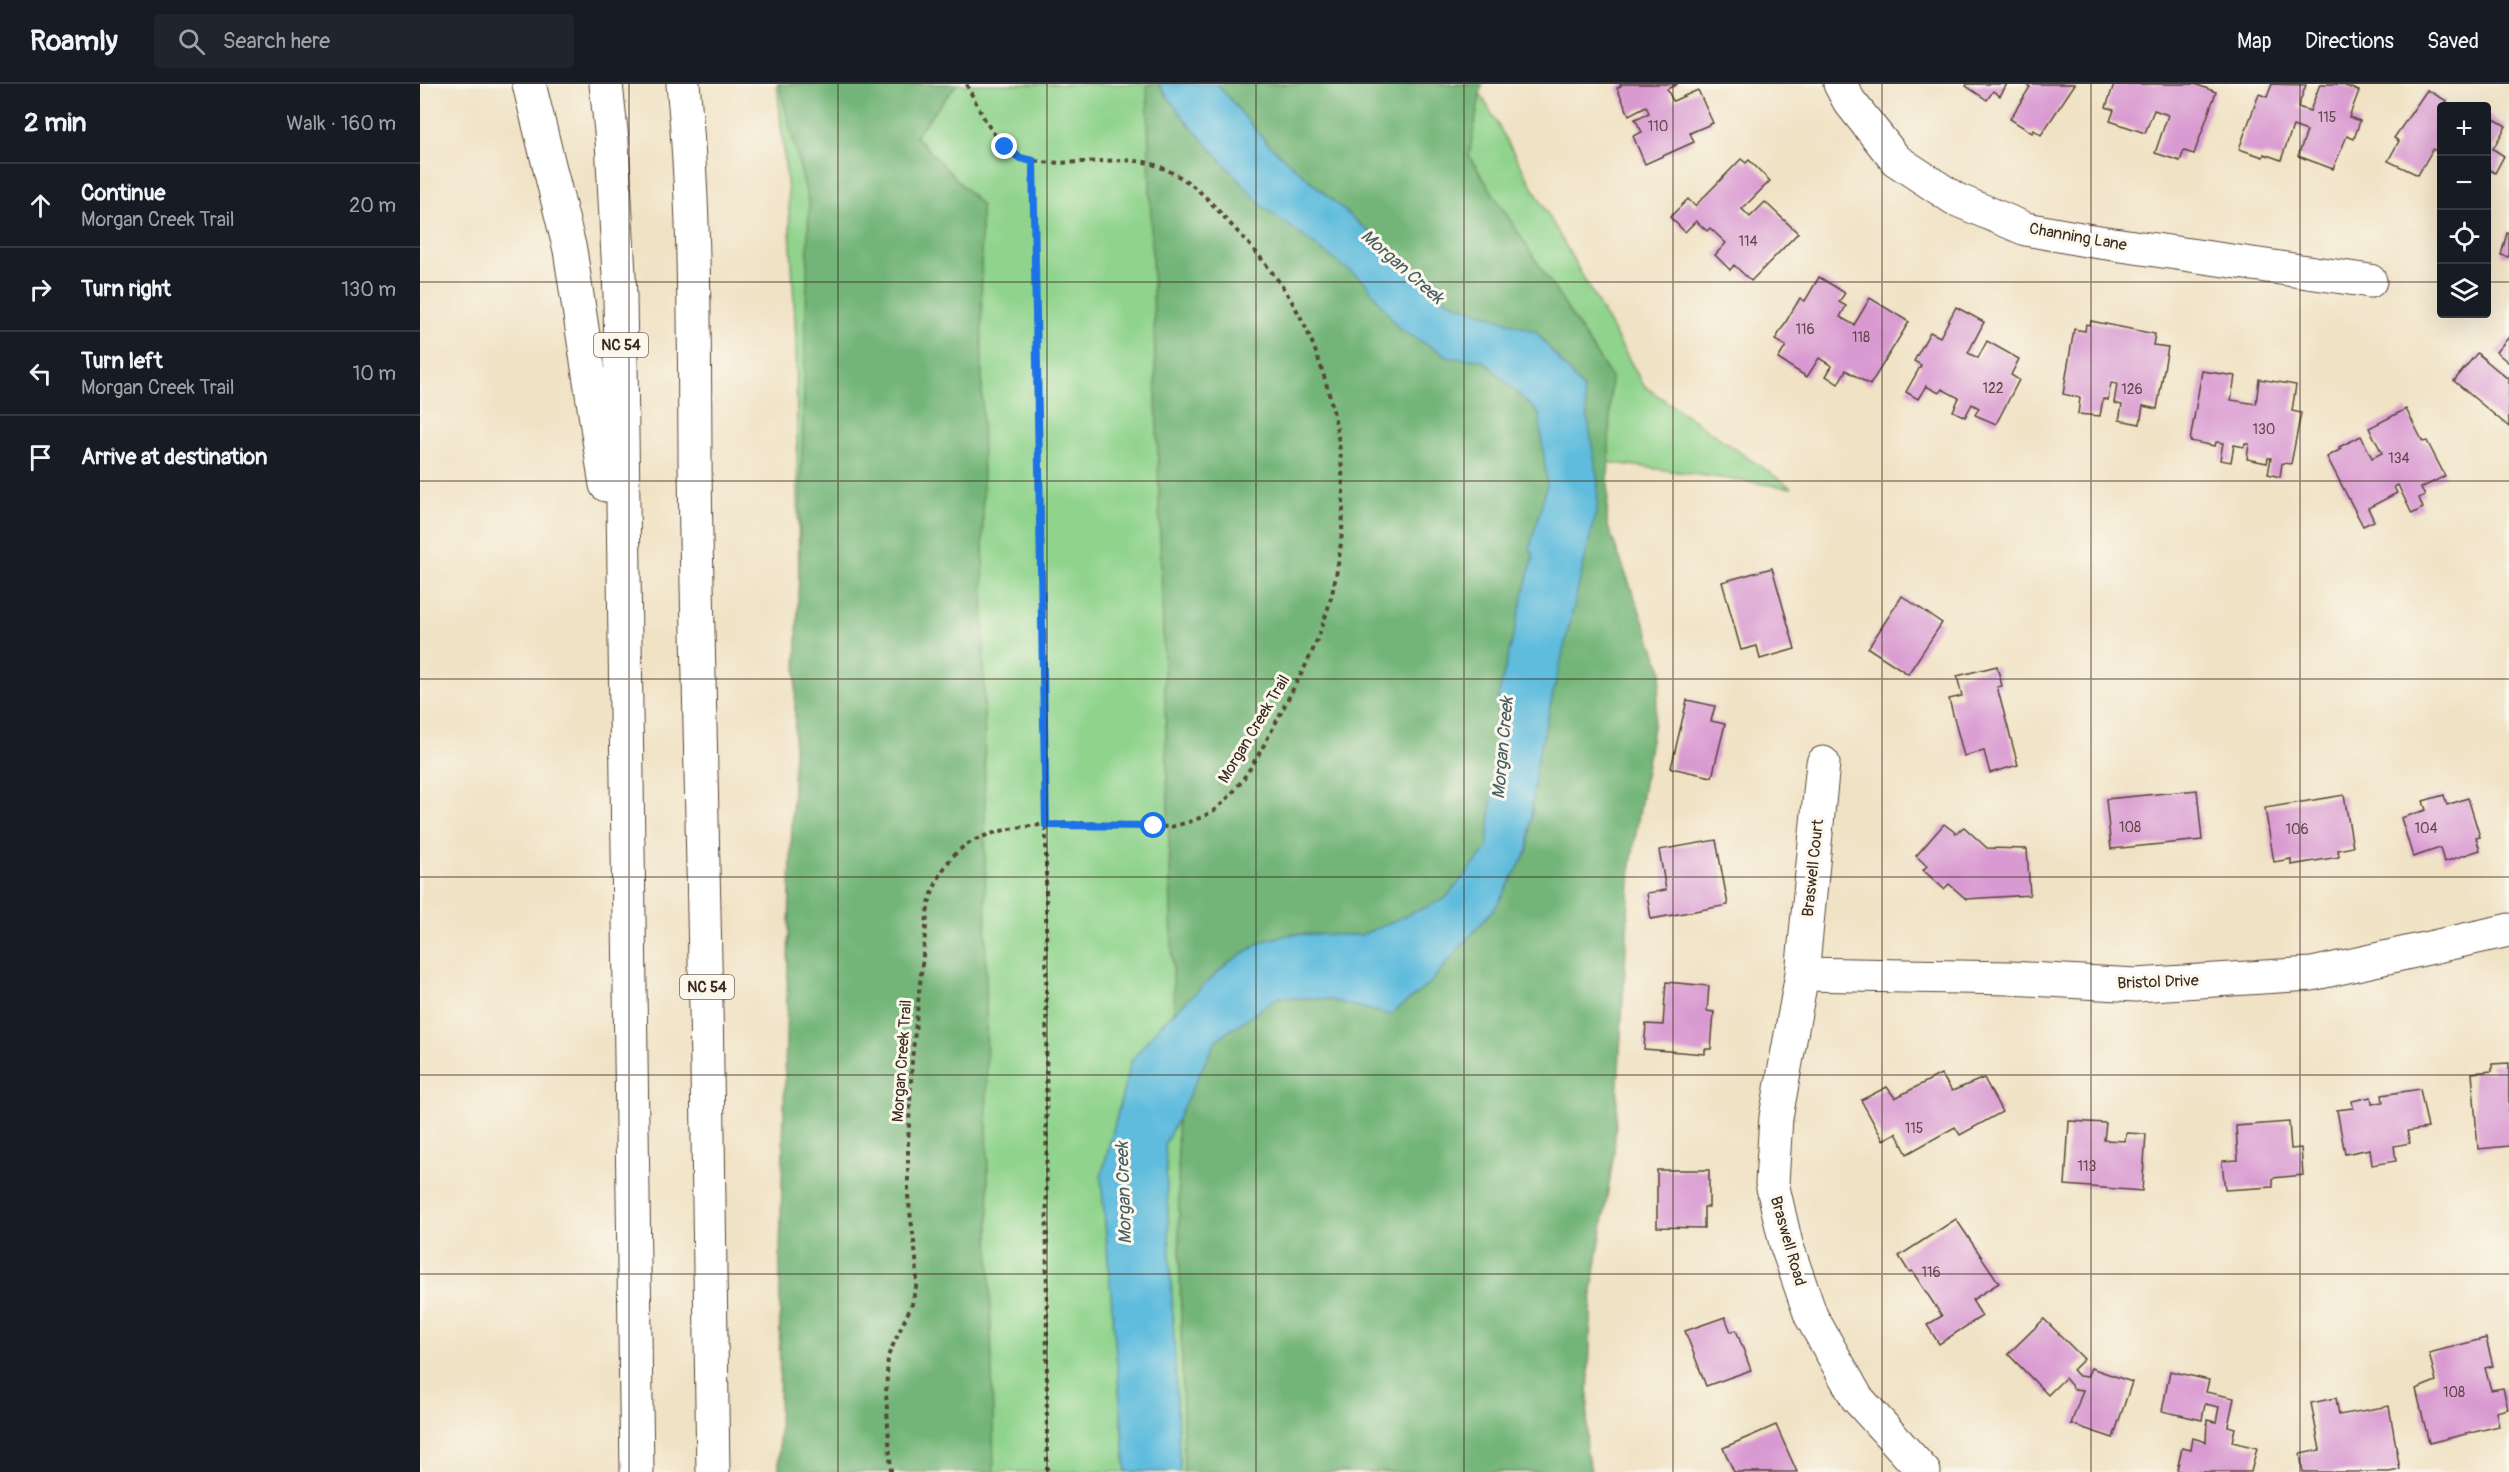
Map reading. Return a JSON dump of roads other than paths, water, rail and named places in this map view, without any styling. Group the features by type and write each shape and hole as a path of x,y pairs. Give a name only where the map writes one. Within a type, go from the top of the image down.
{"main road":[{"path":"529,84 570,250 624,606"},
{"name":"NC 54","path":"606,84 612,141 620,295 637,1472"},
{"name":"NC 54","path":"683,84 694,317 706,914 713,1472"},
{"name":"Channing Lane","path":"1840,84 1849,101 1896,160 1955,200 2026,229 2086,240 2370,281"},
{"name":"Braswell Court","path":"1802,974 1823,763"},
{"name":"Bristol Drive","path":"1802,974 2010,978 2136,985 2312,974 2509,930"},
{"name":"Braswell Road","path":"1802,974 1776,1117 1772,1183 1786,1244 1811,1316 1857,1398 1924,1472"}],"water":[{"name":"Morgan Creek","path":"1158,84 1217,84 1267,143 1448,301 1536,332 1583,389 1598,482 1597,508 1536,766 1528,850 1497,905 1429,984 1390,1015 1326,999 1279,997 1216,1040 1165,1144 1180,1472 1126,1472 1101,1177 1131,1061 1159,1026 1229,962 1263,941 1291,934 1361,935 1445,899 1487,849 1497,747 1498,697 1534,557 1530,548 1547,484 1539,414 1483,360 1451,358 1399,329 1365,282 1263,207 1186,121"}]}
